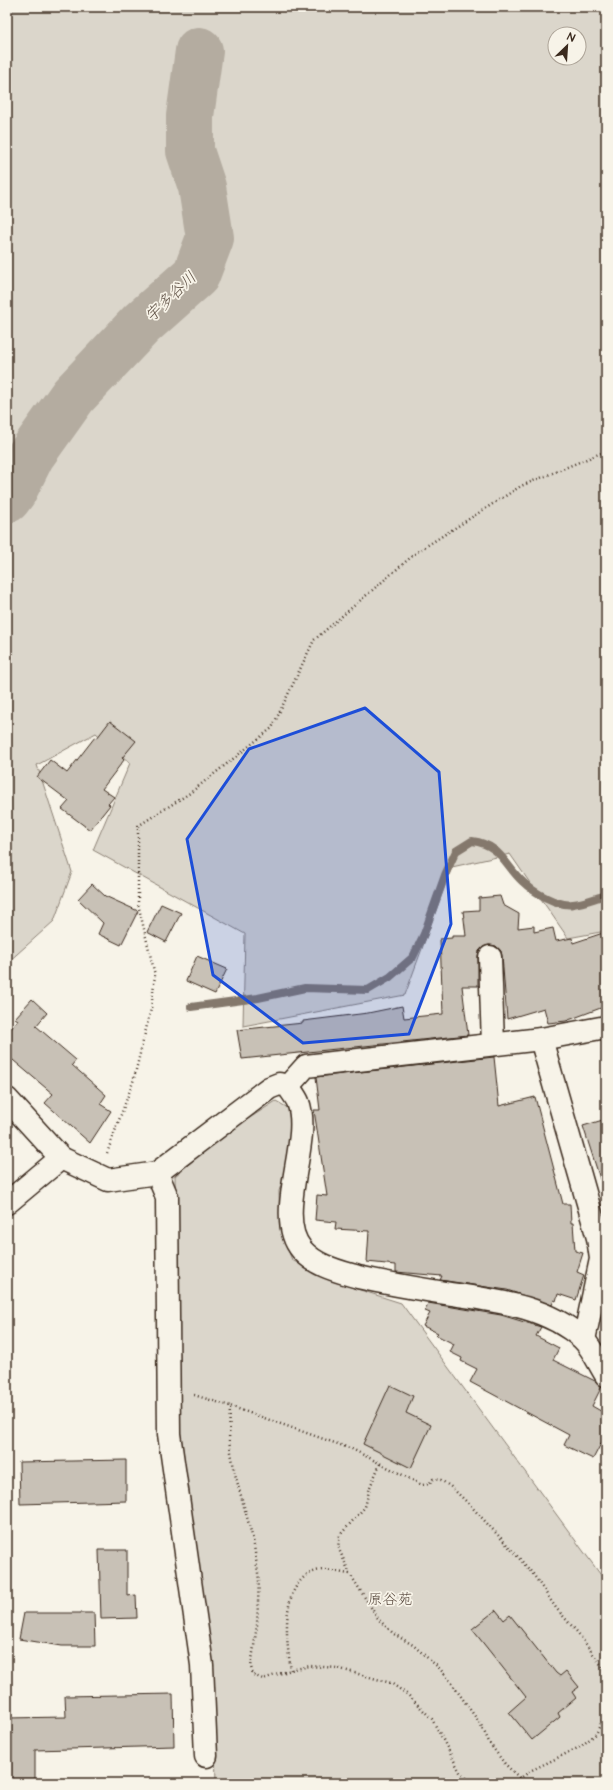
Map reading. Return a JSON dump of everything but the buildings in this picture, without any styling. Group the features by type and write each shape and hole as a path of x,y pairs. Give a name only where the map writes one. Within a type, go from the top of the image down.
{"street":[{"path":"490,957 492,1044"},
{"path":"288,1086 306,1066 541,1039 606,1027"},
{"path":"541,1039 597,1206 598,1238 601,1259 584,1340"},
{"path":"7,1099 61,1158 108,1180 158,1173 269,1088 278,1084 288,1086 298,1102 301,1126 291,1206 292,1226 295,1240 302,1251 317,1263 335,1270 385,1283 491,1300 530,1308 561,1323 584,1340 606,1375"},
{"path":"7,1203 61,1158"},
{"path":"158,1173 167,1197 168,1387 170,1434 202,1665 206,1756"}],"path":[{"path":"106,1156 132,1082 151,1009 155,975 138,904 138,826 190,793 272,728 314,640 417,552 521,486 606,451"},
{"path":"168,1387 230,1406 352,1449 422,1485 429,1484 433,1479 441,1480 469,1504 533,1574 556,1608 578,1633 606,1672"},
{"path":"230,1406 229,1441 235,1474 253,1539 259,1580 258,1619 251,1667 252,1675 263,1680 291,1670 310,1666 337,1668 391,1683 408,1695 432,1719 462,1774 472,1783"},
{"path":"380,1464 370,1487 365,1507 340,1535 338,1546 350,1574 379,1620 394,1634 413,1645 448,1678 481,1725 490,1744 505,1764 519,1779 525,1783"},
{"path":"291,1670 287,1646 289,1601 295,1588 305,1576 317,1571 350,1574"},
{"path":"519,1779 532,1770 580,1747 596,1734 606,1712"}],"highlighted area":[{"path":"365,708 439,772 451,924 409,1034 303,1043 213,975 187,839 249,749"}],"green space":[{"path":"7,7 606,7 606,931 568,938 510,854 452,867 405,995 243,1026 245,934 93,850 130,763 96,733 37,765 72,872 54,921 7,963"},
{"name":"原谷苑","path":"276,1101 288,1108 294,1128 289,1161 279,1191 280,1229 292,1260 329,1280 401,1303 606,1582 606,1783 216,1783 213,1665 179,1421 175,1176 223,1135"}],"waterway":[{"name":"宇多谷川","path":"7,499 13,491 31,455 73,396 141,324 196,275 210,238 202,187 190,151 190,116 199,51"},
{"path":"191,1007 258,998 305,988 368,990 390,977 413,957 424,934 445,875 456,851 472,841 482,843 496,851 527,886 546,898 561,903 573,904 585,902 606,895"}]}
